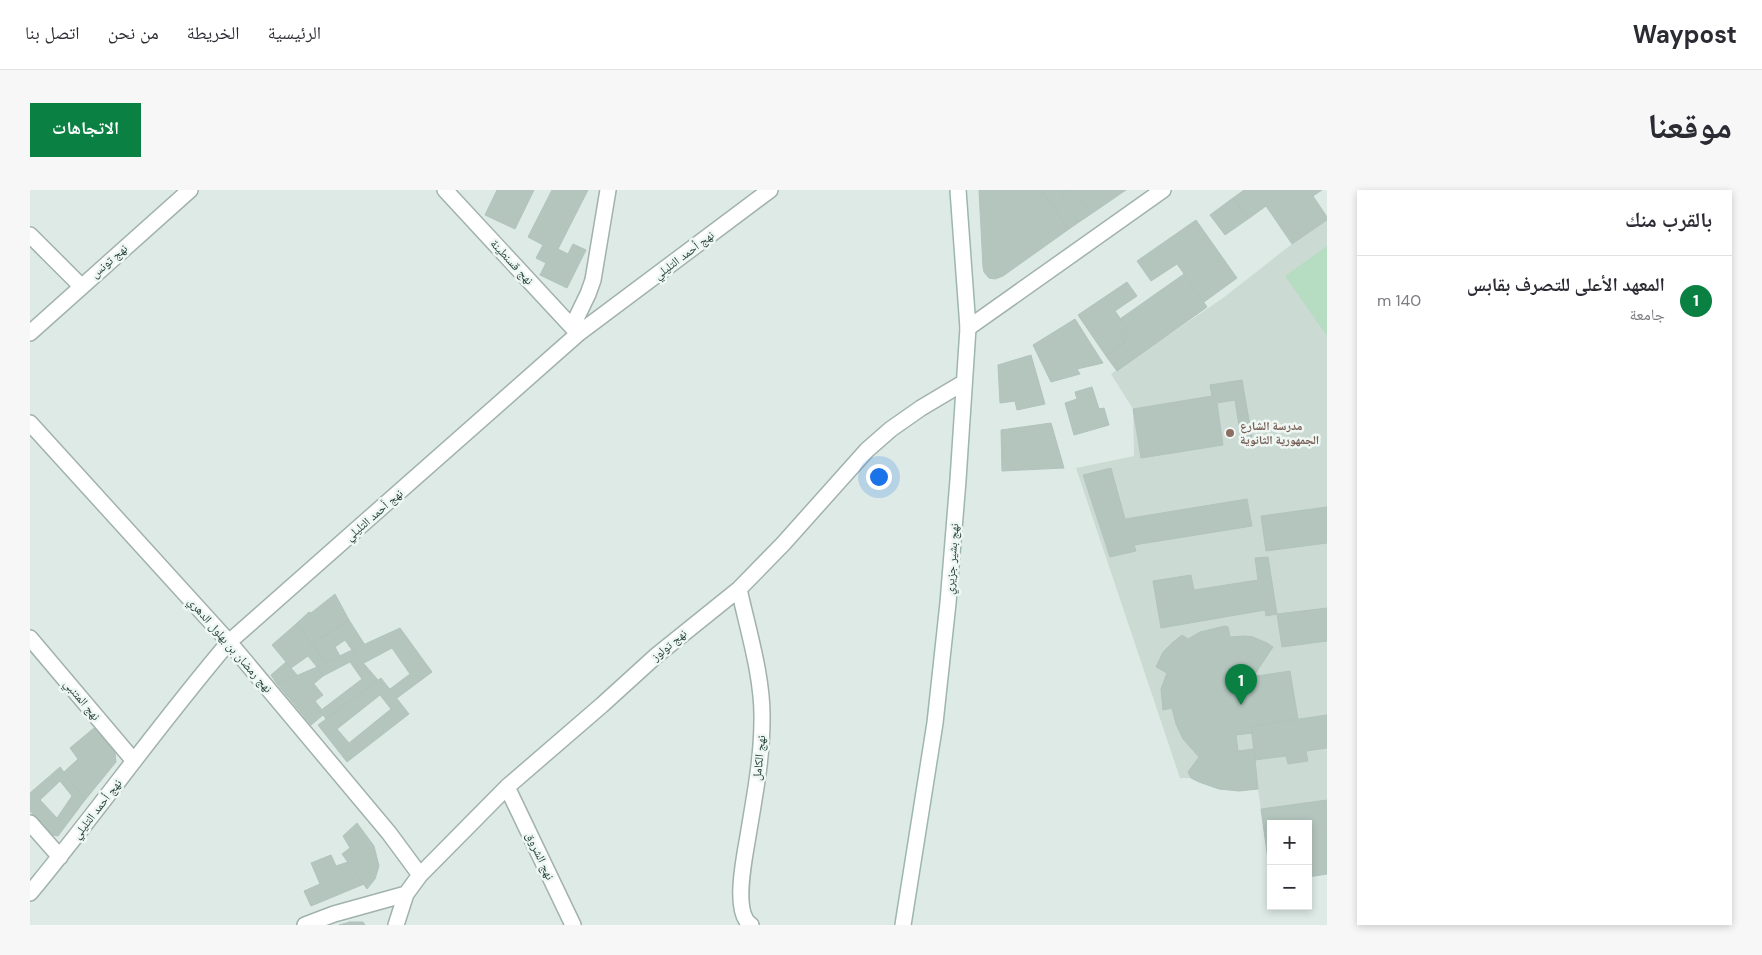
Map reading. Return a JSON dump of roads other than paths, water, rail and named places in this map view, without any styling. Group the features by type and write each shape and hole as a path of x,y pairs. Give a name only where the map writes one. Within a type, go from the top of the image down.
{"street":[{"name":"نهج تونس","path":"30,333 190,190"},
{"name":"نهج قسنطينة","path":"446,190 576,330"},
{"path":"576,330 593,280 608,190"},
{"name":"نهج أحمد التليلي","path":"30,893 229,642 576,330 770,190"},
{"name":"نهج بشير جزيري","path":"903,925 935,723 957,489 968,328 958,190"},
{"path":"968,328 1163,190"},
{"path":"30,235 81,286"},
{"name":"نهج تولوز","path":"396,925 406,894 420,875 507,788 656,655 739,589 783,544 867,450 899,424 963,383"},
{"name":"نهج رمضان بن بهلول الدهري","path":"30,423 229,642 389,833 420,875"},
{"name":"نهج الكامل","path":"739,589 761,695 762,720 760,758 741,886 742,911 746,922 751,925"},
{"name":"نهج المتنبي","path":"30,638 134,761"},
{"name":"نهج الشروق","path":"507,788 573,925"},
{"path":"30,823 60,857"},
{"path":"305,925 334,914 406,894"}],"place":[{"name":"مدرسة الشارع الجمهورية الثانوية","path":"1230,433"},
{"name":"المعهد الأعلى للتصرف بقابس","path":"1241,705"}]}
